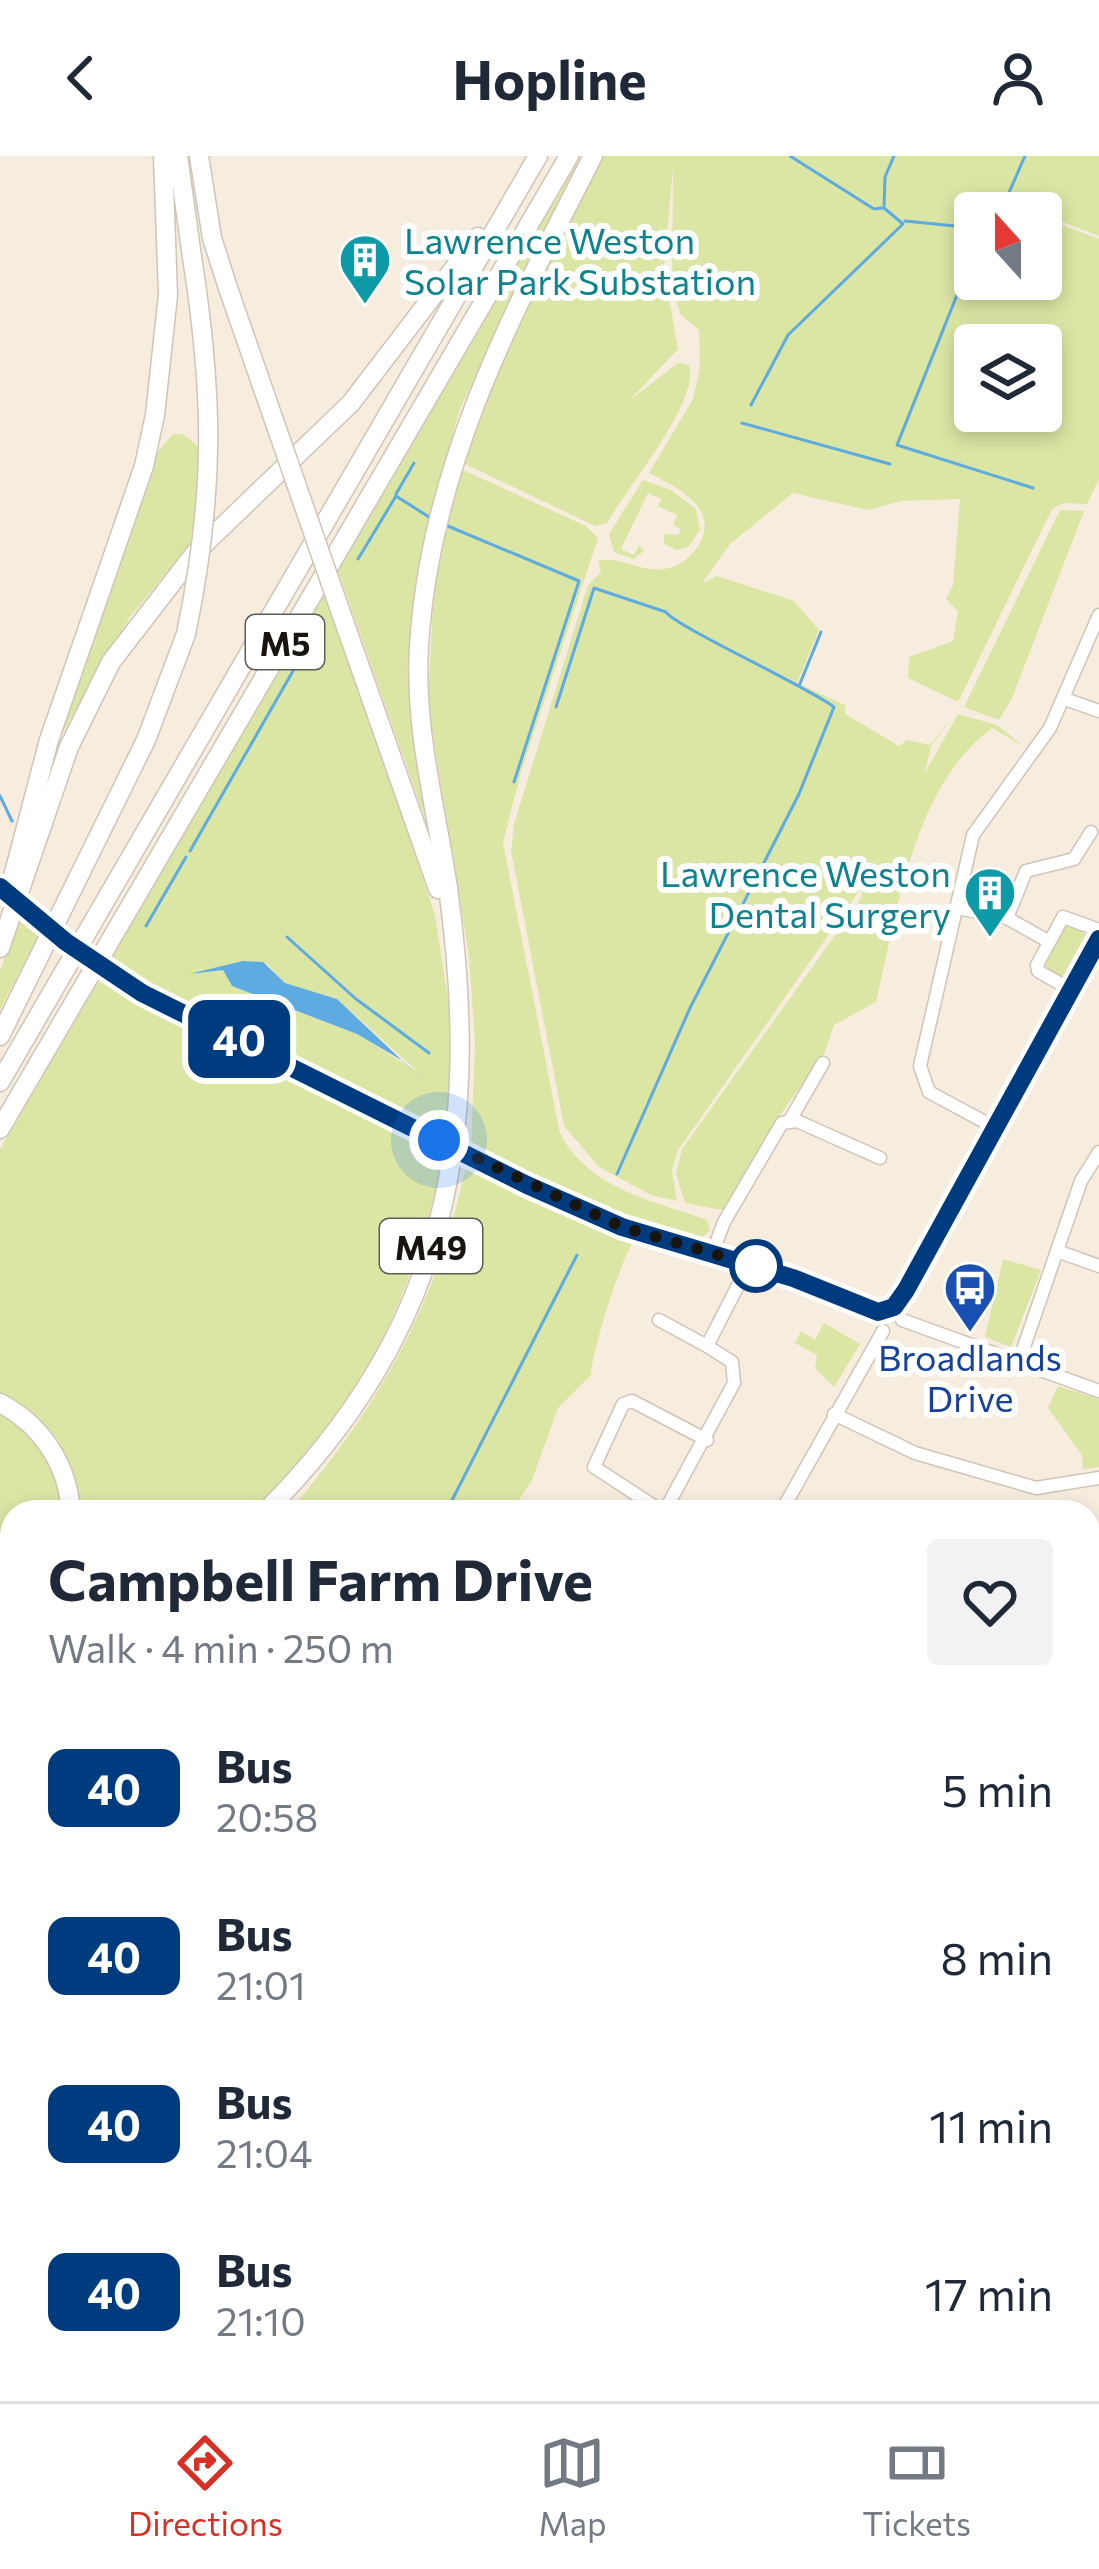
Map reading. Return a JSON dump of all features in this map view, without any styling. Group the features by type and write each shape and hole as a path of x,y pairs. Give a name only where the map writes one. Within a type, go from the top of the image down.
{"highway":[{"path":"0,924 50,740 144,466 155,415 165,342 168,245 163,156"},
{"path":"0,1036 146,740 186,634 212,470 208,377 178,156"},
{"name":"M49","path":"199,156 212,238 228,288 452,934 463,1042 458,1133 445,1208 413,1301 362,1397 276,1500"},
{"name":"M5","path":"0,948 69,747 111,662 196,553 351,403 442,290 536,156"},
{"name":"M5","path":"0,1082 536,156"},
{"name":"M5","path":"0,1129 569,156"},
{"path":"452,934 418,699 428,555 464,423 593,156"},
{"path":"0,1403 49,1445 63,1471 69,1500"}],"street":[{"path":"994,1127 929,1093 920,1074 976,826 1037,749 1065,699 1099,615"},
{"path":"1065,699 1099,711"},
{"path":"1007,918 1023,866 1071,860 1077,843 1091,832"},
{"path":"0,887 66,942 142,993 527,1185 622,1227 749,1264 878,1312 894,1307 1071,990 1093,965 1099,935 1066,916 1048,941 1037,969 1071,990"},
{"path":"957,908 1007,918 1048,941"},
{"path":"712,1255 776,1128 790,1120 823,1063"},
{"path":"790,1120 880,1158"},
{"path":"1018,1364 1082,1181 1099,1152"},
{"path":"1057,1251 1099,1265"},
{"path":"707,1346 749,1264"},
{"path":"894,1307 902,1320 1099,1390"},
{"path":"788,1500 883,1330 878,1312"},
{"path":"659,1320 729,1359 736,1375 707,1440 670,1500"},
{"path":"883,1330 894,1332 902,1320"},
{"path":"645,1500 594,1467 623,1404 632,1401 707,1440"},
{"path":"835,1414 915,1453 1036,1489 1099,1478"}],"green space":[{"path":"581,156 460,409 427,525 416,578 410,665 427,824 338,571"},
{"path":"603,156 1099,156 1099,236 1062,222 1062,192 954,192 954,300 1062,300 1062,225 1099,239 1099,479 1087,504 1063,503 1052,509 958,702 908,678 909,657 953,641 958,611 946,599 953,585 960,499 901,501 868,510 793,493 730,544 702,583 717,576 794,601 819,630 797,683 845,705 845,714 899,746 907,740 930,745 954,715 931,746 925,773 855,897 677,1152 672,1170 677,1201 651,1195 599,1167 564,1126 511,851 514,824 588,585 601,572 598,561 669,568 689,556 703,535 705,523 694,502 649,473 693,399 700,367 699,330 681,315 672,290 673,167 664,269 678,349 630,400 678,363 689,365 690,380 660,444 607,523 595,526 463,463 509,345"},
{"path":"173,434 183,434 202,450 196,536 130,617 57,742 154,456"},
{"path":"461,469 586,526 598,538 521,772 503,843 560,1134 573,1153 606,1181 707,1220 710,1231 698,1240 589,1205 471,1146 475,1044 469,957 428,705 434,585"},
{"path":"643,480 671,490 696,509 700,530 688,547 677,550 664,544 664,534 678,535 681,529 673,525 677,515 658,506 661,499 648,493 621,549 634,555 639,545 644,551 633,559 614,552 609,534"},
{"path":"1060,510 1084,511 1012,698 999,720 964,707"},
{"path":"327,590 435,915 452,1025 448,1134 108,963","holes":["243,961 267,964 285,983 337,999 418,1072 357,1034 232,986 223,968"]},
{"path":"958,714 997,725 1025,747 992,728 965,753 943,783 912,853 876,1002 834,1025 825,1052 773,1125 727,1211 685,1203 676,1174 682,1149 859,902 871,869"},
{"path":"20,915 41,931 0,1010 0,971"},
{"path":"1064,923 1092,937 1065,980 1042,968"},
{"path":"102,975 270,1065 447,1149 417,1255 378,1346 325,1430 263,1500 79,1500 56,1442 32,1416 0,1394 0,1149"},
{"path":"467,1160 636,1237 609,1303 591,1375 558,1408 532,1480 519,1500 299,1500 352,1430 402,1348 423,1304"},
{"path":"1003,1259 1041,1270 1011,1347 985,1337"},
{"path":"824,1323 860,1344 834,1387 815,1368 817,1355 795,1343 801,1331 815,1340"},
{"path":"1058,1386 1099,1399 1099,1467 1083,1469 1082,1455 1048,1408"},
{"path":"0,1412 43,1454 61,1500 0,1500"}],"water":[{"path":"243,961 263,962 285,983 337,999 402,1060 357,1034 232,986 223,970 189,974"}],"waterway":[{"path":"790,156 874,209 882,208"},
{"path":"751,405 788,335 903,224 884,208 885,177 894,156"},
{"path":"1009,192 1025,156"},
{"path":"905,221 954,226"},
{"path":"955,300 897,445 1033,488"},
{"path":"742,423 890,464"},
{"path":"396,494 414,463"},
{"path":"358,559 396,496 429,517"},
{"path":"443,524 579,581 514,782"},
{"path":"556,707 594,588 666,612 834,707 799,794 690,1008 617,1174"},
{"path":"799,686 821,632"},
{"path":"190,851 301,657"},
{"path":"0,796 12,821"},
{"path":"146,926 186,857"},
{"path":"287,937 356,999 429,1053"},
{"path":"452,1500 577,1255"}],"bus line":[{"name":"40","path":"0,887 66,942 142,993 527,1185 622,1227 793,1278 878,1312 894,1307 906,1290 1099,939"}],"place":[{"name":"Lawrence Weston Solar Park Substation","path":"365,306"},
{"name":"Lawrence Weston Dental Surgery","path":"990,939"},
{"name":"Broadlands Drive","path":"970,1334"}],"route":[{"path":"439,1140 622,1227 756,1266"}]}
